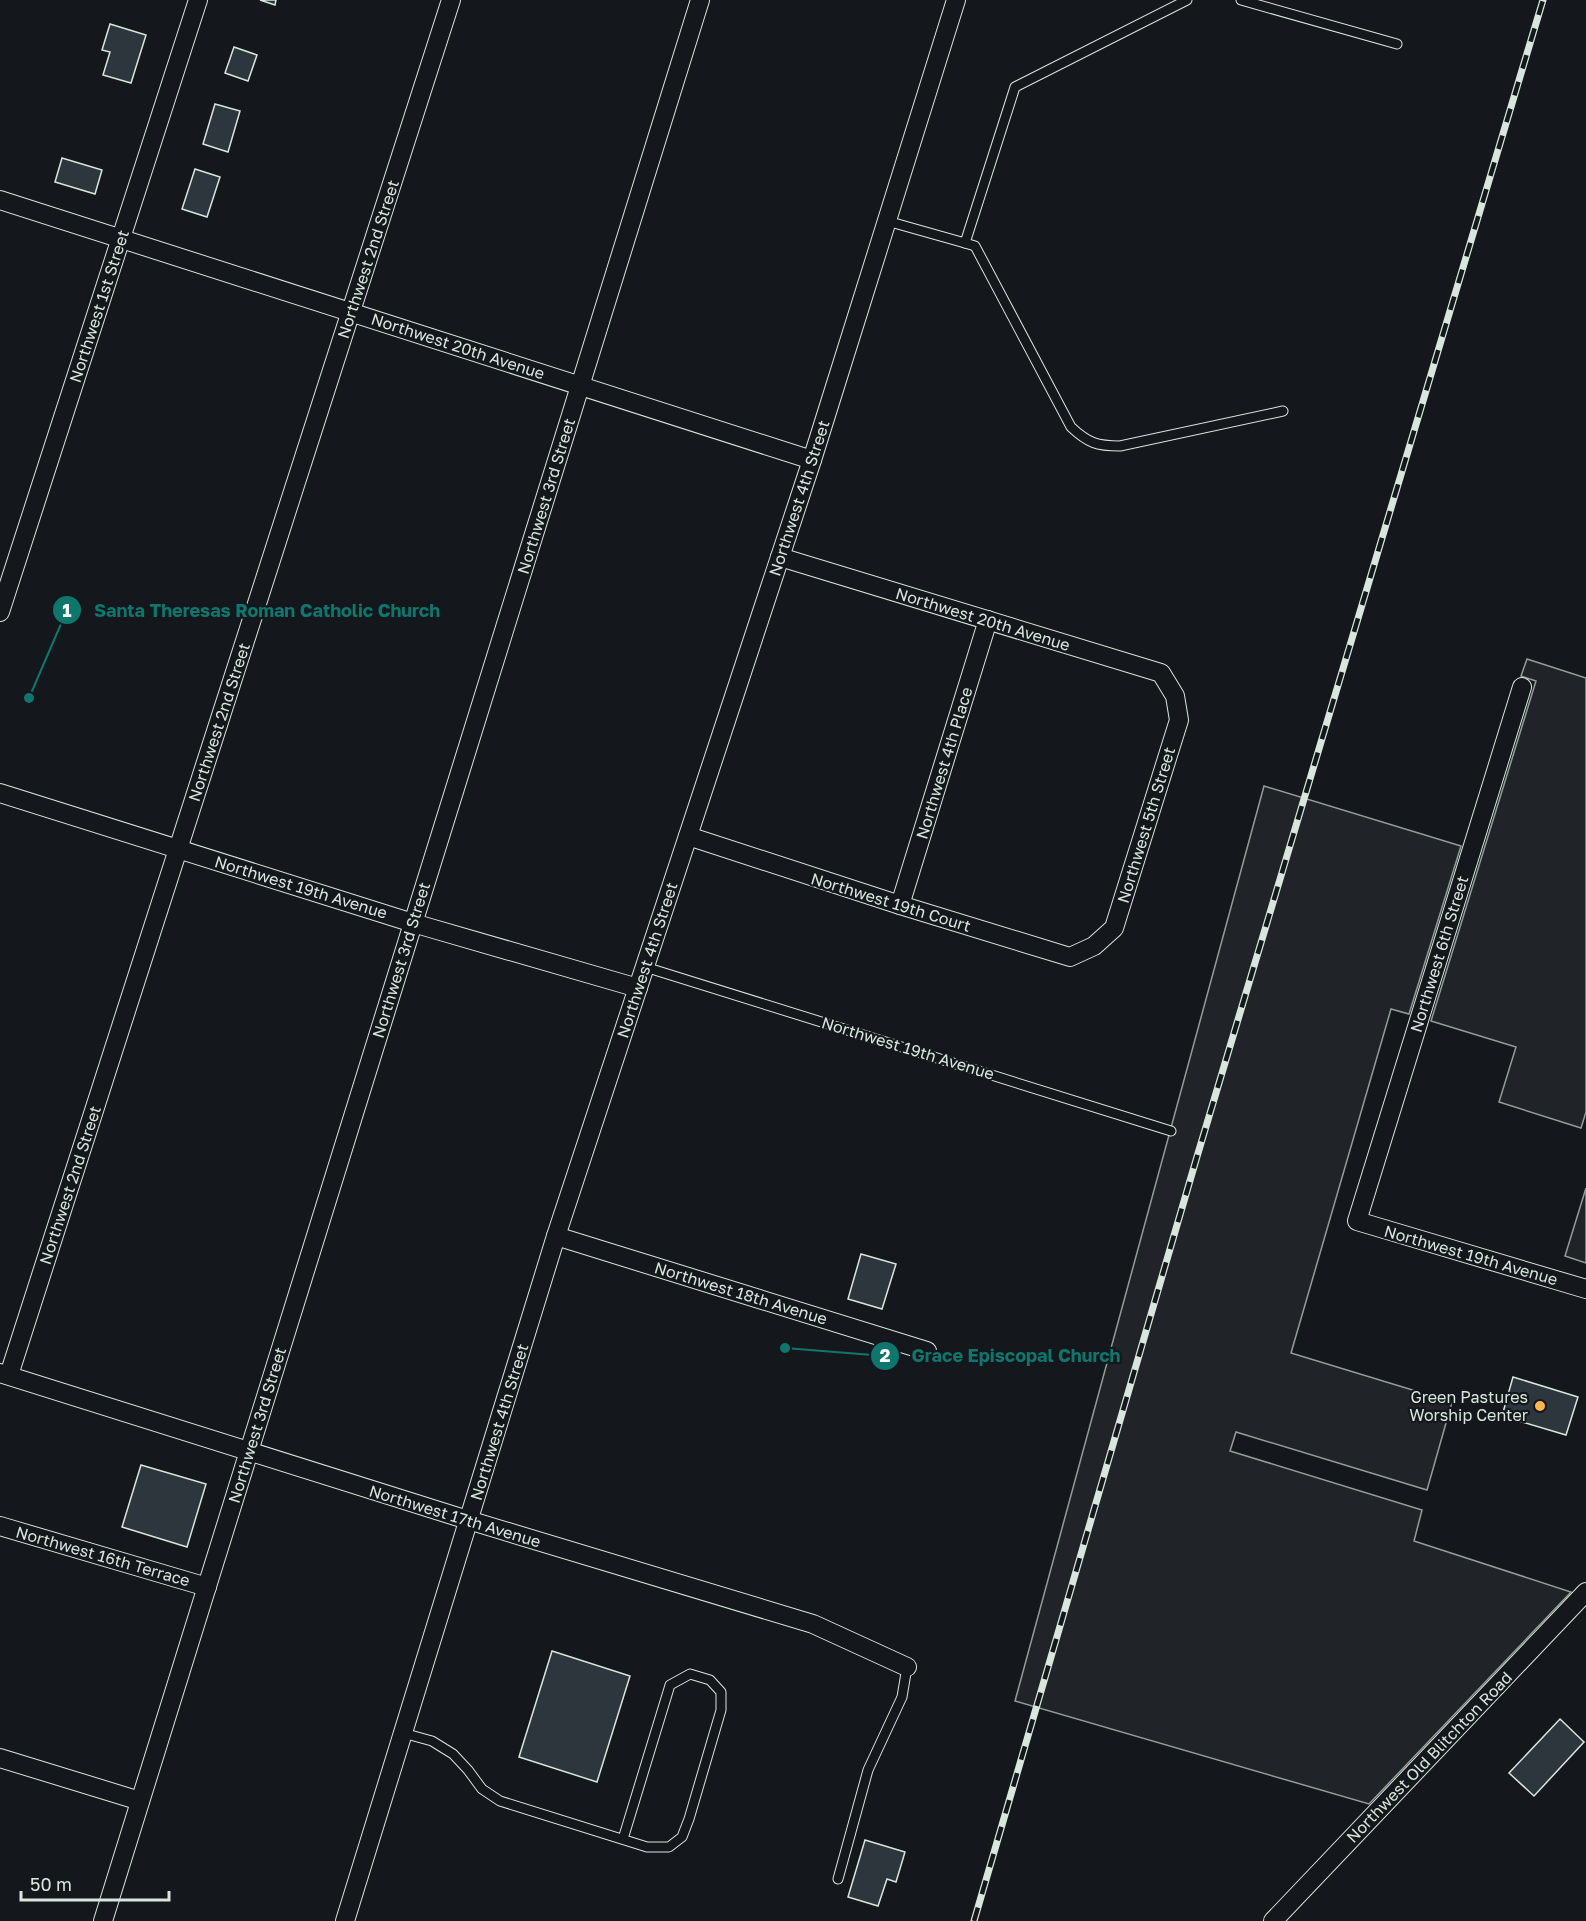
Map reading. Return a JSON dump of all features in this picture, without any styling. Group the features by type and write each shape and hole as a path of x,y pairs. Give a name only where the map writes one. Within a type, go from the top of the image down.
{"street":[{"name":"Northwest 1st Street","path":"0,612 198,0"},
{"name":"Northwest 2nd Street","path":"4,1374 178,849 451,0"},
{"name":"Northwest 3rd Street","path":"103,1921 700,0"},
{"name":"Northwest 4th Street","path":"345,1921 556,1236 812,460 956,0"},
{"name":"Northwest 20th Avenue","path":"0,200 812,460"},
{"name":"Northwest 20th Avenue","path":"780,557 1161,673 1175,696"},
{"name":"Northwest 4th Place","path":"900,905 988,620"},
{"name":"Northwest 6th Street","path":"1357,1221 1522,687"},
{"name":"Northwest 5th Street","path":"1094,946 1114,928 1179,720 1175,696"},
{"name":"Northwest 19th Avenue","path":"0,794 413,922 638,988"},
{"name":"Northwest 19th Court","path":"688,837 1070,957 1094,946"},
{"name":"Northwest 19th Avenue","path":"1357,1221 1586,1289"},
{"name":"Northwest 18th Avenue","path":"556,1236 927,1351"},
{"name":"Northwest 17th Avenue","path":"4,1374 249,1452 813,1624 907,1667"},
{"name":"Northwest 16th Terrace","path":"0,1526 207,1587"},
{"name":"Northwest Old Blitchton Road","path":"1273,1921 1586,1592"},
{"path":"0,1758 140,1801"}],"lane":[{"path":"965,243 1015,87 1187,0"},
{"path":"1241,0 1397,44"},
{"path":"887,221 975,246 1071,427 1084,440 1102,446 1120,446 1283,411"},
{"name":"Northwest 19th Avenue","path":"645,967 1171,1131"},
{"path":"838,1879 868,1770 902,1697 907,1667"},
{"path":"403,1733 432,1741 453,1754 482,1789 500,1801 647,1847 669,1847 682,1837 689,1819 721,1710 721,1692 710,1680 690,1674 670,1685 623,1839"}],"shaded area":[{"path":"1527,659 1586,678 1586,1112 1581,1128 1499,1102 1516,1047 1431,1021 1536,681 1521,676"},
{"path":"1264,786 1461,846 1409,1014 1391,1009 1291,1353 1452,1402 1427,1490 1236,1432 1230,1451 1422,1510 1414,1541 1571,1592 1369,1804 1015,1701"},
{"path":"1586,1188 1586,1263 1565,1256"}],"building":[{"path":"260,0 276,0 275,5"},
{"path":"110,24 146,35 131,83 103,75 110,52 102,50"},
{"path":"234,47 257,55 248,81 225,73"},
{"path":"215,104 240,111 228,152 203,144"},
{"path":"62,158 102,170 95,194 55,182"},
{"path":"195,169 220,177 207,217 182,209"},
{"path":"861,1254 896,1264 882,1309 848,1299"},
{"name":"Green Pastures Worship Center","path":"1513,1377 1578,1397 1566,1435 1502,1416"},
{"path":"141,1465 206,1484 187,1547 122,1527"},
{"path":"552,1651 630,1676 597,1782 519,1757"},
{"path":"1560,1719 1584,1742 1534,1796 1509,1773"},
{"path":"865,1840 905,1852 896,1882 887,1879 878,1906 848,1897"}],"railway":[{"path":"974,1921 1196,1160 1543,0"}],"place":[{"name":"Santa Theresas Roman Catholic Church","path":"29,698"},
{"name":"Grace Episcopal Church","path":"785,1348"},
{"name":"Green Pastures Worship Center","path":"1540,1406"}]}
